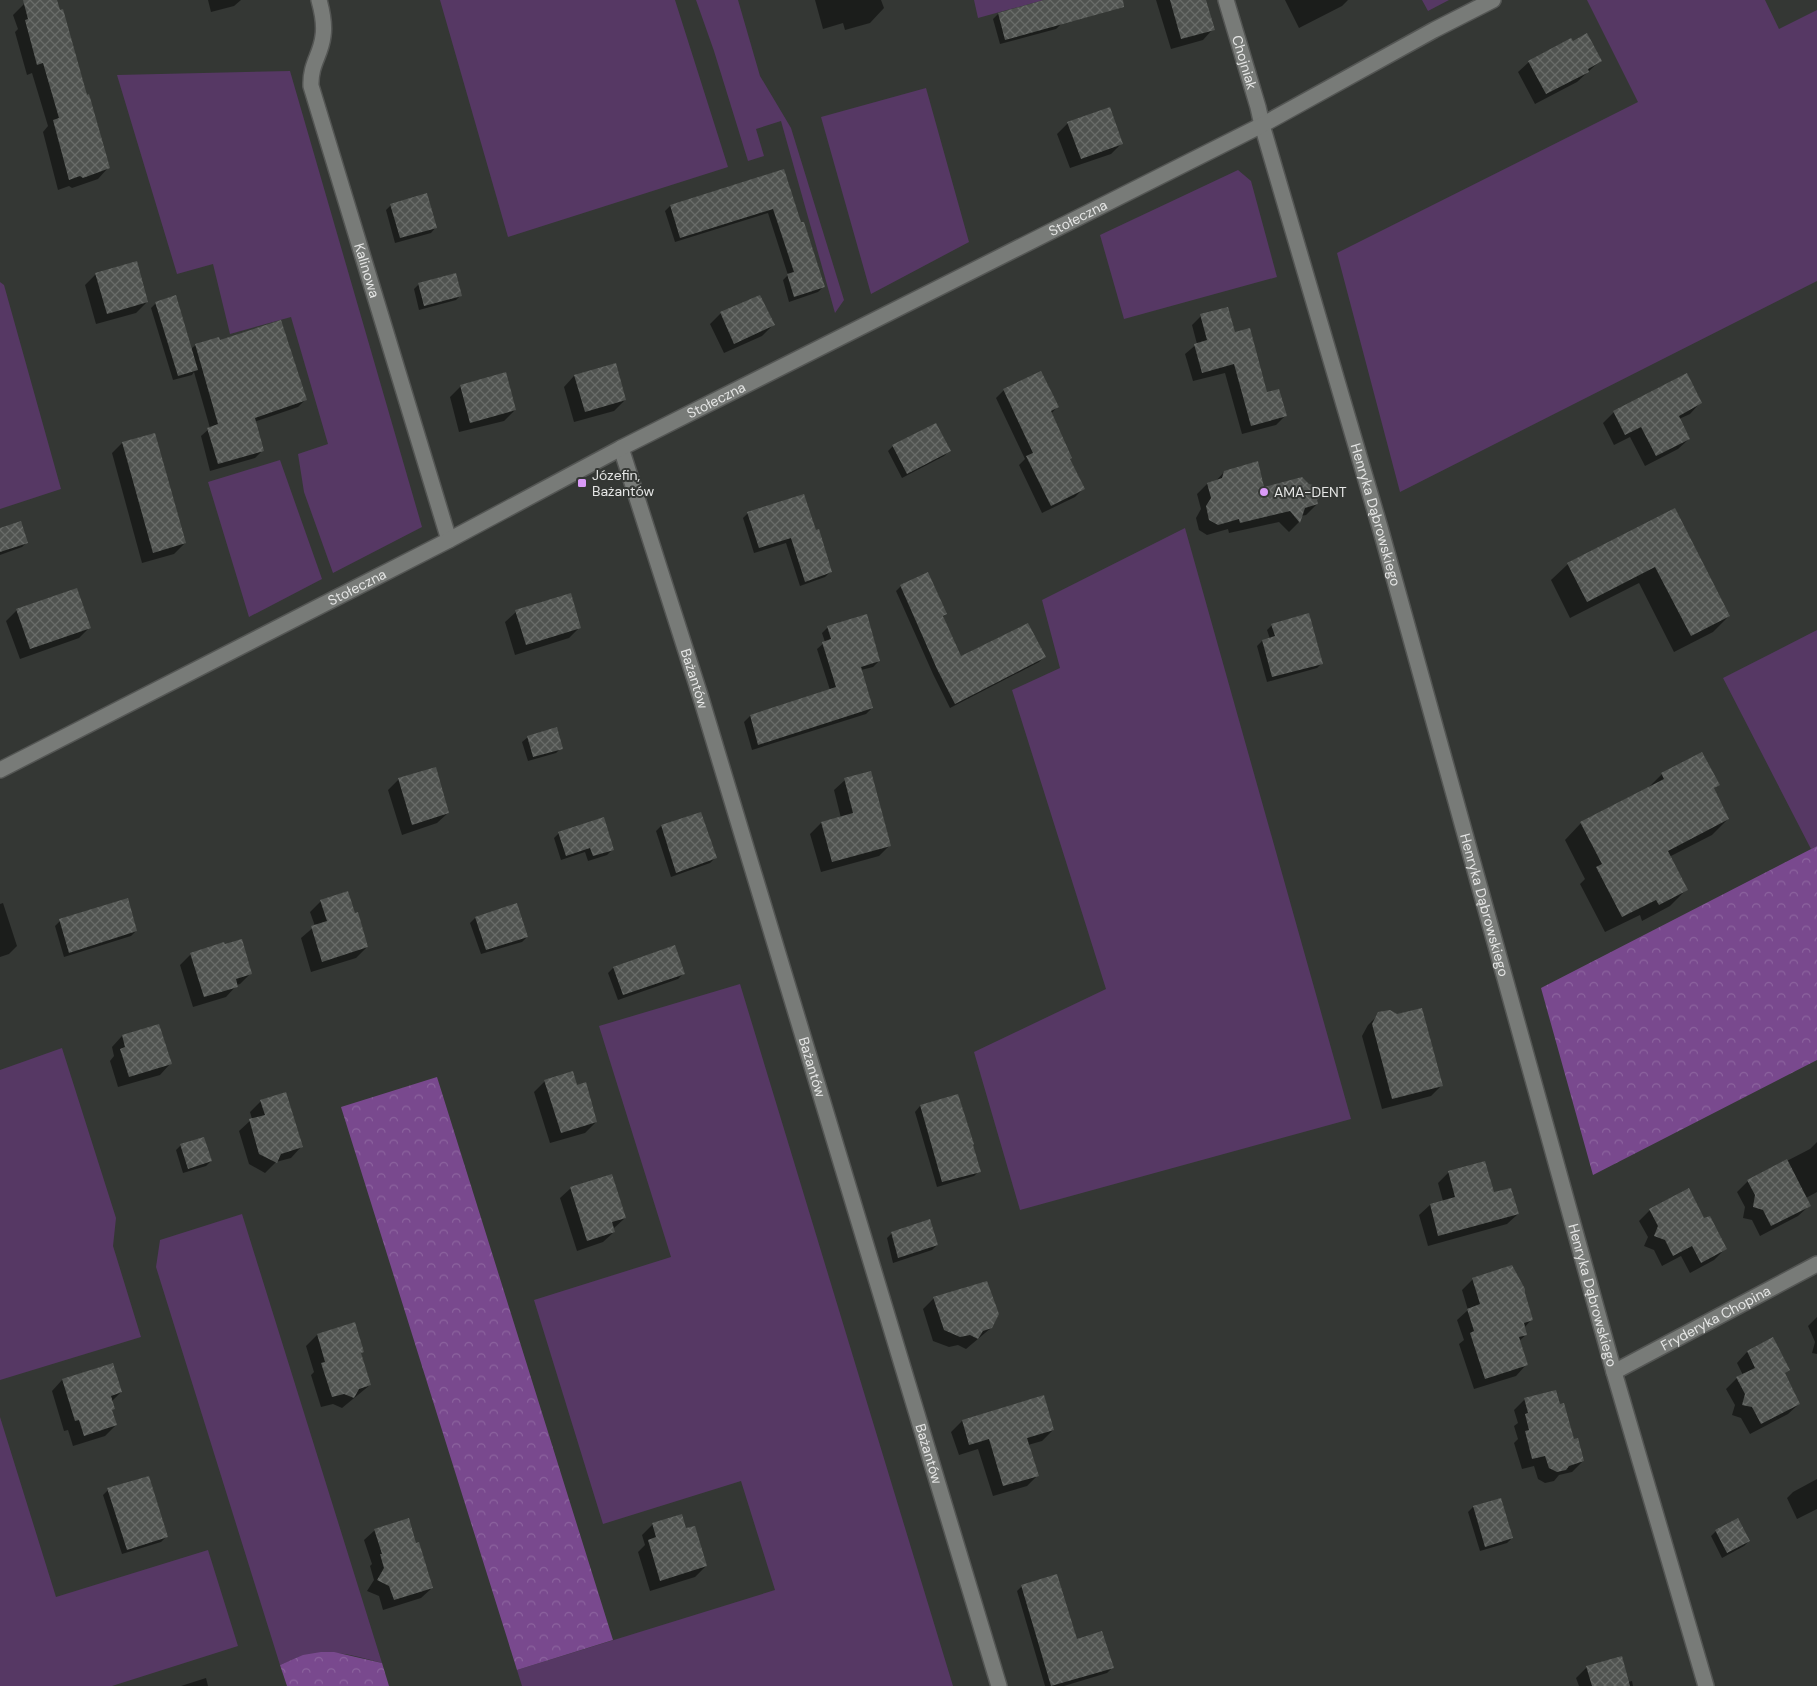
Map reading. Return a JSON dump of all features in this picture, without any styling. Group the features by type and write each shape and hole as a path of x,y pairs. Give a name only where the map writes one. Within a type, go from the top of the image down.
{"street":[{"name":"Kalinowa","path":"319,0 323,16 324,36 310,72 311,86 449,540"},
{"name":"Chojniak","path":"1226,0 1262,125"},
{"name":"Stołeczna","path":"0,770 449,540 621,448 1262,125 1434,30 1493,0"},
{"name":"Henryka Dąbrowskiego","path":"1262,125 1381,531 1614,1372 1706,1686"},
{"name":"Bażantów","path":"621,448 700,694 999,1686"},
{"name":"Fryderyka Chopina","path":"1614,1372 1817,1264"}],"shaded area":[{"path":"440,0 675,0 728,167 508,237"},
{"path":"696,0 738,0 760,76 791,128 844,300 835,313 781,121 756,129 764,156 748,161"},
{"path":"974,0 1044,0 978,18"},
{"path":"1422,0 1449,0 1428,11"},
{"path":"1587,0 1765,0 1779,29 1817,10 1817,281 1400,492 1337,253 1638,102"},
{"path":"290,71 422,527 333,573 304,492 298,454 328,444 291,317 230,334 213,264 177,274 117,75"},
{"path":"926,88 969,242 871,294 821,117"},
{"path":"1238,170 1251,181 1277,277 1124,319 1100,235"},
{"path":"0,282 4,285 61,489 0,509"},
{"path":"280,460 322,579 249,617 208,482"},
{"path":"1185,528 1351,1119 1020,1210 974,1052 1106,989 1012,690 1060,668 1042,600"},
{"path":"1817,630 1817,846 1811,849 1723,678"},
{"path":"740,984 953,1686 522,1686 517,1670 775,1590 741,1481 603,1524 534,1300 671,1257 599,1026"},
{"path":"62,1048 116,1218 113,1246 141,1337 0,1380 0,1070"},
{"path":"242,1214 382,1663 342,1654 320,1653 308,1655 280,1665 156,1267 160,1240"},
{"path":"0,1417 56,1597 208,1550 238,1646 112,1686 0,1686"}],"green space":[{"path":"1817,846 1817,1060 1593,1175 1541,988"},
{"path":"437,1077 613,1640 517,1670 341,1107"},
{"path":"334,1652 382,1663 389,1686 287,1686 280,1665 303,1655"}],"building":[{"path":"23,0 57,0 60,10 63,9 110,168 83,178 80,176 69,180 53,120 59,118 43,63 37,65 25,20 28,19"},
{"path":"1044,0 1123,0 1124,7 1005,40 998,13"},
{"path":"1170,0 1206,0 1215,30 1181,39"},
{"path":"1587,33 1602,61 1588,69 1589,72 1546,94 1528,61 1571,38 1573,41"},
{"path":"1110,107 1123,144 1081,159 1067,122"},
{"path":"784,169 825,287 794,297 787,274 794,272 773,209 680,238 670,205"},
{"path":"427,193 437,228 400,238 390,204"},
{"path":"137,261 148,302 107,314 95,273"},
{"path":"456,273 462,296 424,306 418,283"},
{"path":"176,295 198,370 178,376 155,302"},
{"path":"760,295 775,325 734,344 720,312"},
{"path":"1228,307 1235,332 1250,328 1267,392 1279,389 1287,416 1251,426 1234,364 1202,373 1194,344 1207,340 1200,314"},
{"path":"281,320 307,400 255,418 264,451 218,464 207,428 218,424 195,344 219,337 220,340"},
{"path":"616,363 626,400 585,412 574,375"},
{"path":"1041,371 1059,407 1051,411 1072,458 1070,459 1085,489 1051,506 1026,456 1033,453 1003,389"},
{"path":"506,372 516,410 470,423 460,385"},
{"path":"1687,373 1702,403 1679,416 1690,439 1656,456 1641,427 1625,435 1613,411"},
{"path":"936,423 951,451 907,474 892,445"},
{"path":"155,433 186,543 153,553 122,442"},
{"name":"AMA-DENT","path":"1258,461 1264,487 1302,477 1309,484 1328,489 1317,500 1318,504 1305,508 1300,523 1290,511 1240,523 1239,519 1218,525 1209,520 1206,506 1211,498 1207,483 1222,478 1224,471"},
{"path":"804,494 816,530 819,529 832,572 805,582 791,538 759,548 747,512"},
{"path":"1675,508 1730,616 1691,636 1655,567 1587,602 1567,563"},
{"path":"21,521 28,543 0,552 0,528"},
{"path":"928,572 947,614 943,616 961,656 1028,623 1046,657 955,704 937,669 900,585"},
{"path":"77,588 91,628 30,649 16,609"},
{"path":"571,593 581,628 526,645 515,610"},
{"path":"1309,613 1323,664 1272,677 1262,640 1275,636 1271,624"},
{"path":"867,614 880,661 861,667 873,708 758,745 750,715 836,687 822,642 831,639 827,626"},
{"path":"557,727 563,749 533,757 527,736"},
{"path":"1702,752 1720,785 1714,788 1729,819 1668,851 1688,890 1659,905 1656,900 1622,917 1596,867 1602,864 1580,822 1664,779 1661,773"},
{"path":"436,767 449,813 412,825 398,778"},
{"path":"871,771 891,846 832,862 821,822 853,813 844,778"},
{"path":"701,812 717,858 676,873 661,825"},
{"path":"604,817 614,850 593,856 590,848 566,856 558,832"},
{"path":"348,891 355,913 358,912 368,947 322,962 311,926 327,921 320,900"},
{"path":"128,898 137,931 69,953 59,919"},
{"path":"517,903 528,937 486,950 475,917"},
{"path":"242,939 252,974 236,979 238,987 204,997 190,953 224,942 225,944"},
{"path":"675,945 685,974 623,995 613,967"},
{"path":"1422,1008 1443,1086 1392,1099 1372,1024 1378,1012 1390,1010 1397,1014"},
{"path":"159,1024 172,1064 129,1077 120,1049 125,1047 122,1035"},
{"path":"573,1071 577,1085 586,1082 597,1122 561,1133 544,1080"},
{"path":"286,1092 303,1147 281,1154 277,1163 259,1154 249,1119 265,1115 260,1100"},
{"path":"958,1094 981,1172 942,1182 920,1105"},
{"path":"204,1137 212,1161 188,1169 180,1144"},
{"path":"1787,1159 1811,1206 1771,1226 1763,1210 1753,1207 1755,1195 1747,1180"},
{"path":"1485,1161 1494,1192 1511,1188 1519,1214 1438,1236 1430,1204 1455,1197 1448,1171"},
{"path":"612,1174 626,1218 612,1222 615,1232 587,1241 570,1187"},
{"path":"1689,1188 1704,1218 1710,1216 1727,1249 1701,1263 1692,1246 1673,1256 1665,1240 1654,1236 1658,1226 1649,1209"},
{"path":"930,1219 938,1245 898,1258 891,1232"},
{"path":"1512,1265 1525,1289 1533,1320 1524,1323 1527,1335 1519,1337 1528,1365 1485,1379 1470,1333 1474,1331 1467,1309 1480,1304 1472,1278"},
{"path":"987,1281 999,1314 992,1328 983,1331 978,1339 970,1335 960,1337 944,1330 933,1297"},
{"path":"355,1322 364,1352 361,1353 371,1385 359,1389 354,1398 344,1394 332,1397 321,1363 325,1362 317,1334"},
{"path":"1773,1337 1790,1370 1785,1373 1800,1404 1761,1424 1752,1407 1742,1405 1745,1394 1736,1377 1755,1368 1747,1351"},
{"path":"113,1363 122,1392 111,1396 115,1409 112,1410 117,1425 84,1436 79,1420 75,1421 62,1379"},
{"path":"1556,1390 1560,1404 1564,1403 1574,1439 1578,1438 1584,1461 1569,1466 1566,1470 1557,1472 1549,1468 1545,1456 1532,1459 1525,1431 1529,1430 1525,1414 1528,1413 1524,1398"},
{"path":"1044,1395 1054,1430 1027,1438 1039,1476 1003,1486 989,1439 969,1445 962,1420"},
{"path":"149,1476 168,1537 127,1550 107,1488"},
{"path":"1501,1498 1513,1538 1485,1547 1473,1506"},
{"path":"682,1514 686,1528 695,1526 707,1566 660,1581 648,1540 656,1537 652,1523"},
{"path":"409,1518 416,1543 419,1542 433,1588 394,1600 389,1586 377,1580 384,1568 380,1554 382,1554 374,1529"},
{"path":"1738,1518 1750,1541 1727,1553 1715,1530"},
{"path":"1057,1574 1077,1639 1102,1631 1114,1668 1051,1686 1021,1585"},
{"path":"1622,1656 1630,1686 1592,1686 1586,1666"}],"place":[{"name":"Józefin, Bażantów","path":"582,483"},
{"name":"AMA-DENT","path":"1264,492"}]}
